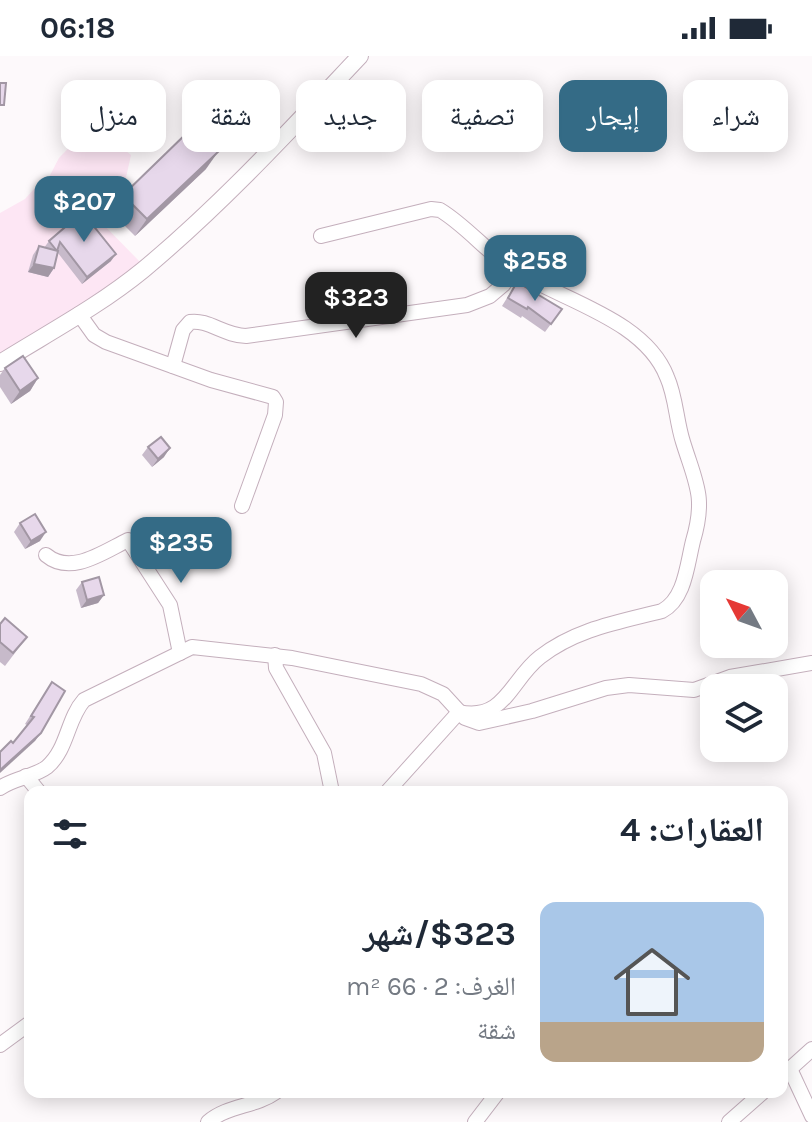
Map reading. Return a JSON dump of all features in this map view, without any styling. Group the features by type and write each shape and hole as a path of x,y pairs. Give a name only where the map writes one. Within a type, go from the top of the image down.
{"main road":[{"path":"0,363 79,314 156,259 271,150 360,56"}],"street":[{"path":"321,236 436,209 444,212 514,270 619,324 650,349 669,382 676,419 700,499 701,514 679,593 673,604 662,611 576,634 540,657 496,706 476,714 459,712"},
{"path":"173,366 183,330 190,322 200,321 225,333 246,336 456,307 490,296 514,270"},
{"path":"79,314 94,335 106,342 273,397 276,402 275,415 242,506"},
{"path":"46,555 56,561 75,563 128,540 170,605 180,653"},
{"path":"0,788 46,768 68,733 77,707 84,700 165,663 192,647 275,655 433,687 459,712 472,722 479,723 532,711 606,688 629,685 694,690 730,677 812,663"},
{"path":"275,655 276,668 324,753 331,786"},
{"path":"392,786 459,712"},
{"path":"26,776 34,786"},
{"path":"0,1045 24,1027"},
{"path":"788,1071 812,1049"},
{"path":"788,1076 812,1116"},
{"path":"208,1122 227,1110 266,1098"},
{"path":"475,1122 493,1098"},
{"path":"729,1122 756,1098"}],"shaded area":[{"path":"65,152 127,152 131,155 123,191 95,216 141,263 97,295 0,355 0,213 25,199 47,181"}],"building":[{"path":"0,83 6,83 4,105 0,105"},
{"path":"182,138 182,152 218,152 147,219 123,195"},
{"path":"85,210 116,254 87,277 60,242 57,251 49,241"},
{"path":"39,246 58,251 54,268 34,264"},
{"path":"517,282 562,309 551,324 528,307 508,298"},
{"path":"23,356 38,378 20,391 5,368"},
{"path":"161,437 170,448 158,459 148,447"},
{"path":"35,514 46,532 31,541 20,523"},
{"path":"99,577 104,595 87,600 82,582"},
{"path":"5,618 27,637 13,653 0,642 0,624"},
{"path":"52,682 65,691 41,733 0,770 0,752 11,741 13,743 34,717 31,716"}]}
